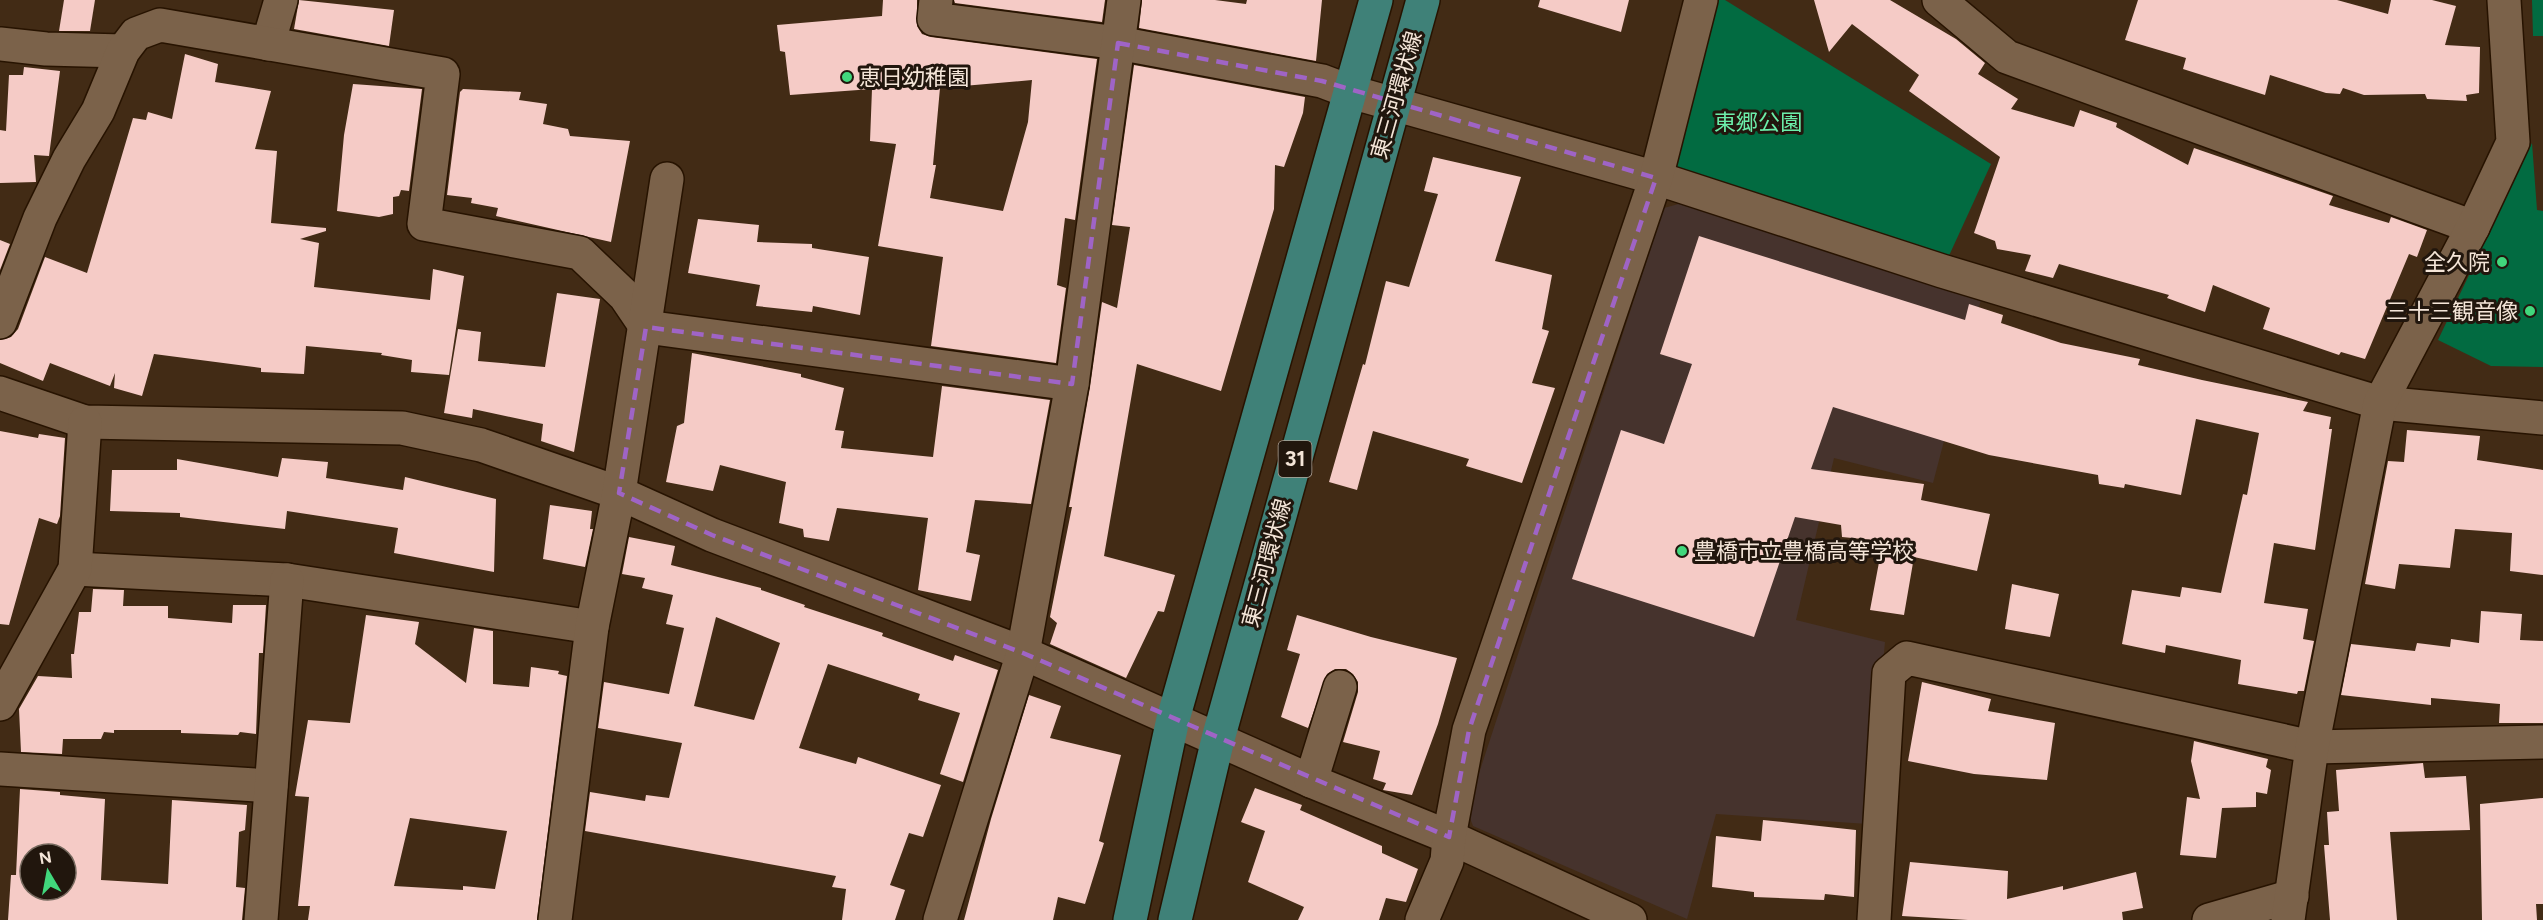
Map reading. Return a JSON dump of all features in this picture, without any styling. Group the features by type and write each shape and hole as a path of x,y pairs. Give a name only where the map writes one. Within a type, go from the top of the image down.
{"main road":[{"name":"東三河環状線","path":"1130,920 1173,719 1376,0"},
{"name":"東三河環状線","path":"1175,920 1218,739 1423,0"}],"street":[{"path":"268,44 281,0"},
{"path":"936,0 934,18 1118,43 1322,81 1351,92 1656,178 1942,271 2380,403 2543,418"},
{"path":"940,920 1023,653 1072,384 1124,0"},
{"path":"1422,920 1447,861 1449,837 1469,730 1656,178 1701,0"},
{"path":"1939,0 2007,57 2473,226"},
{"path":"2209,920 2290,908 2312,747 2380,403 2473,226 2513,142 2504,0"},
{"path":"0,322 40,218 69,159 98,111 123,51 136,34 160,25 443,74 424,224 566,248 580,253 625,296 646,327 1072,384"},
{"path":"0,44 46,49 123,51"},
{"path":"555,920 592,627 619,493 667,179"},
{"path":"0,393 85,422 402,428 481,445 619,493 712,535 1023,653 1311,782 1449,837 1630,920"},
{"path":"0,704 75,569 85,422"},
{"path":"75,569 287,580 592,627"},
{"path":"261,920 287,580"},
{"path":"1874,920 1889,673 1907,658 2312,747 2543,742"},
{"path":"1311,782 1341,687"},
{"path":"0,769 271,786"}],"highlighted area":[{"path":"1118,43 1322,81 1656,178 1469,730 1449,837 1023,653 712,535 619,493 646,327 1072,384"}],"shaded area":[{"name":"豊橋市立豊橋高等学校","path":"1682,203 1983,292 1933,483 1834,458 1796,620 1885,642 1868,824 1716,814 1687,919 1473,826 1467,810 1664,208"}],"green space":[{"name":"東郷公園","path":"1701,0 1725,0 1991,164 1942,271 1656,178"},
{"path":"2532,0 2543,0 2543,36 2533,36"},
{"path":"2532,143 2537,210 2543,211 2543,367 2491,366 2438,340"}],"building":[{"path":"64,0 95,0 90,31 59,31"},
{"path":"299,0 394,10 389,46 294,29"},
{"path":"883,0 917,0 917,26 922,34 931,37 1097,59 1075,220 1065,218 1057,285 1066,288 1056,363 931,346 943,257 878,246 896,144 870,141 872,89 790,95 785,52 780,51 777,25 882,16","holes":["1032,80 1028,122 1003,211 930,198 936,165 933,165 940,88"]},
{"path":"954,0 1105,0 1102,22 955,3"},
{"path":"1142,0 1215,0 1246,4 1247,0 1322,0 1316,61 1139,28"},
{"path":"1540,0 1629,0 1621,32 1538,7"},
{"path":"1814,0 1890,0 1956,39 1985,63 1978,74 2018,99 2011,109 2074,127 2080,110 2117,123 2116,127 2188,165 2194,148 2333,196 2329,205 2389,223 2391,217 2427,230 2417,257 2409,254 2365,359 2341,352 2339,355 2263,329 2270,308 2213,285 2205,312 2167,298 2169,295 2059,264 2053,278 2025,271 2031,255 1997,249 1995,241 1974,233 2000,157 1909,91 1919,75 1852,24 1829,52"},
{"path":"2138,0 2337,0 2388,14 2391,0 2432,0 2456,6 2445,45 2480,47 2479,93 2466,95 2467,101 2427,99 2425,94 2364,95 2343,88 2340,94 2326,93 2270,75 2265,95 2183,69 2186,58 2125,40"},
{"path":"185,54 218,64 215,82 271,91 255,149 277,151 271,223 326,228 326,231 300,239 319,243 314,287 430,300 433,269 464,276 449,375 411,372 412,360 381,355 382,353 306,346 304,374 261,372 261,368 154,354 142,396 114,388 115,373 110,386 50,363 43,381 0,363 0,340 11,337 18,329 45,257 87,273 133,118 146,120 148,112 172,119"},
{"path":"1134,65 1305,97 1303,113 1284,167 1275,165 1274,209 1221,391 1137,364 1104,556 1175,575 1164,612 1158,611 1126,678 1050,644 1057,623 1050,617 1072,507 1069,507 1102,302 1117,308 1130,227 1112,225"},
{"path":"24,67 60,71 49,156 34,155 36,182 0,183 0,130 6,131 9,75 23,75"},
{"path":"353,84 422,89 409,191 401,190 399,196 393,197 393,214 379,217 337,211 344,135"},
{"path":"463,89 521,92 519,100 547,104 543,124 568,129 570,136 630,141 611,242 496,216 498,208 471,203 472,198 447,195 460,92"},
{"path":"1433,157 1521,177 1495,261 1552,275 1542,329 1549,331 1532,383 1555,388 1522,483 1466,466 1469,459 1373,431 1357,490 1329,482 1363,364 1365,365 1386,281 1409,287 1438,194 1424,191"},
{"path":"698,219 759,225 757,242 812,244 812,248 869,257 860,315 813,306 812,312 756,306 760,285 688,273"},
{"path":"1699,236 1965,320 1969,304 2003,315 2001,323 2061,343 2140,359 2138,365 2308,402 2303,411 2331,417 2329,429 2332,429 2315,550 2274,543 2264,603 2308,609 2303,639 2314,641 2304,691 2298,691 2297,694 2238,684 2241,660 2166,645 2165,653 2122,644 2132,590 2180,597 2182,587 2221,593 2243,494 2247,495 2259,433 2196,419 2181,495 2125,484 2124,488 2099,484 2098,475 1989,455 1833,407 1811,469 1924,484 1921,500 1990,514 1977,571 1914,557 1904,615 1870,610 1883,541 1842,537 1841,525 1795,517 1754,637 1572,579 1621,430 1664,444 1692,364 1660,354"},
{"path":"0,240 10,244 0,270"},
{"path":"557,293 600,299 574,452 541,441 543,424 473,409 472,418 444,413 458,329 481,332 478,361 545,367"},
{"path":"692,353 801,374 801,377 844,388 835,430 844,431 841,448 933,457 942,386 1050,400 1031,504 975,500 966,552 980,555 971,601 918,590 928,518 837,508 829,541 804,537 803,529 779,523 786,482 720,465 713,491 666,482 677,426 684,423"},
{"path":"2407,430 2480,436 2477,460 2543,470 2543,575 2510,571 2512,533 2455,529 2450,568 2399,564 2395,589 2365,584 2388,461 2404,462"},
{"path":"0,431 38,438 39,434 65,438 60,516 57,524 39,518 9,625 0,624"},
{"path":"282,458 328,462 326,478 403,490 405,477 496,499 494,572 394,553 398,528 287,511 285,529 180,517 180,513 110,511 112,470 177,470 177,459 278,477"},
{"path":"550,505 592,511 590,529 593,529 585,567 543,559"},
{"path":"629,537 675,546 671,565 761,588 761,590 805,605 804,607 883,633 882,636 953,661 955,655 998,670 963,782 940,774 960,713 918,700 920,694 828,664 799,748 856,764 858,757 941,785 923,837 909,833 890,885 905,890 895,920 842,920 846,889 832,887 836,876 585,831 590,792 645,801 646,795 669,798 682,743 598,728 604,682 669,694 684,628 666,624 673,595 642,588 645,578 622,574","holes":["716,617 780,643 754,720 694,706"]},
{"path":"2012,584 2059,594 2050,637 2005,629"},
{"path":"93,589 124,590 123,606 168,606 168,618 232,623 233,605 266,605 263,653 259,653 256,734 181,733 181,730 114,730 114,733 104,732 101,739 63,739 62,754 21,752 19,709 38,676 72,678 71,654 74,654 79,612 91,612"},
{"path":"2481,611 2522,614 2520,640 2543,641 2543,723 2499,723 2500,704 2431,698 2431,705 2341,695 2351,644 2415,651 2417,643 2450,647 2451,639 2479,643"},
{"path":"366,615 419,622 415,644 466,683 474,628 493,631 493,684 529,687 531,667 559,671 558,674 567,676 537,920 308,920 310,906 298,906 309,797 295,796 308,720 350,723","holes":["410,818 507,831 495,889 463,886 463,890 394,886"]},
{"path":"1297,615 1371,637 1457,658 1438,724 1412,795 1383,790 1386,783 1373,779 1380,751 1343,742 1358,692 1358,682 1346,669 1335,669 1327,674 1308,728 1281,717 1300,654 1287,650"},
{"path":"1922,682 1991,699 1988,711 2055,723 2047,780 1974,774 1908,761"},
{"path":"1029,695 1061,706 1050,738 1121,755 1099,841 1104,843 1085,904 1058,897 1053,920 964,920 991,819"},
{"path":"2194,741 2268,759 2266,767 2271,770 2267,794 2256,792 2256,807 2222,808 2216,858 2180,855 2187,797 2200,799 2191,761"},
{"path":"2423,763 2425,778 2466,776 2470,830 2390,832 2397,920 2330,920 2324,845 2329,845 2327,812 2339,811 2336,770"},
{"path":"1255,788 1302,805 1300,810 1382,846 1382,853 1418,869 1406,902 1386,898 1379,920 1298,920 1304,907 1248,882 1265,831 1241,822"},
{"path":"20,789 105,799 101,880 168,884 172,800 247,805 245,830 239,832 236,887 245,888 242,920 8,920 11,875 16,875"},
{"path":"2543,798 2543,904 2536,904 2537,920 2482,920 2480,804"},
{"path":"1763,820 1856,830 1854,897 1825,894 1824,900 1754,897 1754,892 1712,887 1716,836 1761,841"},
{"path":"1910,862 2008,871 2007,899 2063,886 2063,890 2136,872 2143,908 2122,912 2123,920 1968,920 1902,916"}],"place":[{"name":"恵日幼稚園","path":"847,77"},
{"name":"全久院","path":"2502,262"},
{"name":"三十三観音像","path":"2530,311"},
{"name":"豊橋市立豊橋高等学校","path":"1682,551"}]}
